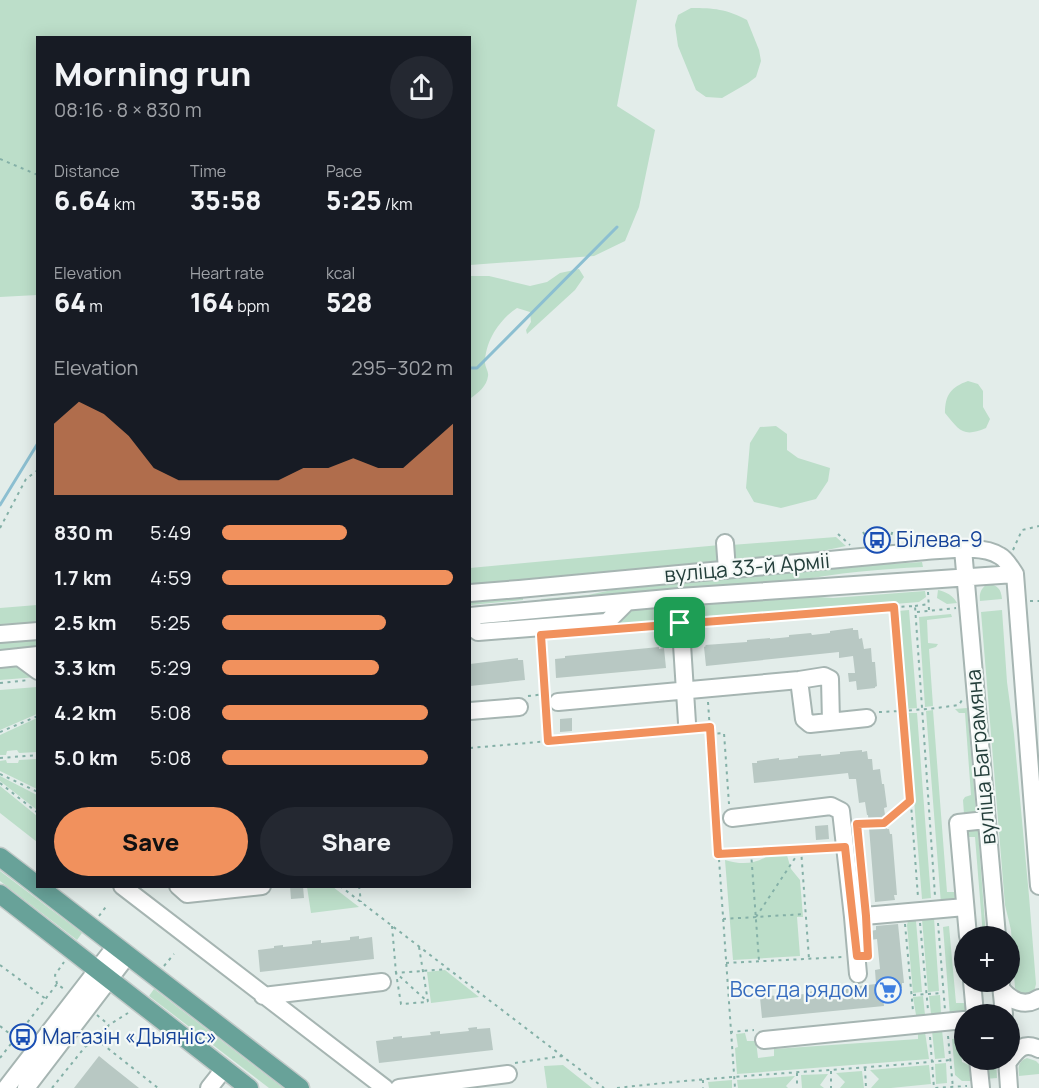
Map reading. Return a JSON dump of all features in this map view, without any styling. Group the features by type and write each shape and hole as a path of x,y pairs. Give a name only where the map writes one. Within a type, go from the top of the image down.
{"main road":[{"path":"0,858 36,885"},
{"path":"40,888 300,1088"},
{"path":"0,894 249,1088"}],"street":[{"path":"725,543 727,570"},
{"name":"вуліца 33-й Арміі","path":"471,593 963,549 983,549 1001,556 1011,569 965,577 679,597 471,616"},
{"name":"вуліца Баграмяна","path":"963,549 996,926"},
{"path":"1011,569 1039,886"},
{"path":"545,587 538,591 536,599 539,606 546,609"},
{"path":"519,589 525,592 528,599 526,607 519,611"},
{"path":"679,597 685,690 681,727"},
{"path":"471,627 478,633 607,622 627,602"},
{"path":"0,634 36,631"},
{"path":"0,659 36,655"},
{"path":"19,657 36,670"},
{"path":"550,701 824,676 830,679 831,722"},
{"path":"799,680 804,719 810,724 867,718"},
{"path":"471,711 519,707"},
{"path":"730,812 831,806 841,811 858,974"},
{"path":"967,926 958,823 986,820"},
{"path":"180,888 187,894 243,888"},
{"path":"130,889 263,996 385,1088"},
{"path":"853,917 919,914 965,907"},
{"path":"6,1088 121,951"},
{"path":"26,1088 103,974"},
{"path":"263,996 389,978"},
{"path":"1005,992 1010,999 1017,1002 1027,1003 1039,998"},
{"path":"764,1041 954,1021"},
{"path":"1020,1048 1028,1045 1039,1049"},
{"path":"209,1088 224,1068"},
{"path":"977,1087 978,1070"},
{"path":"1008,1070 1009,1088"},
{"path":"399,1088 508,1074"}],"path":[{"path":"0,159 36,174"},
{"path":"0,528 27,479 36,472"},
{"path":"1011,569 1022,530 1039,525"},
{"path":"889,545 893,530"},
{"path":"863,532 873,546"},
{"path":"928,589 929,610"},
{"path":"1027,602 1039,601"},
{"path":"618,628 929,604"},
{"path":"915,606 943,993 932,1062 934,1088 977,1087"},
{"path":"894,607 927,994 950,1060 952,1087"},
{"path":"916,612 959,608"},
{"path":"541,635 550,701 548,741"},
{"path":"0,683 36,680"},
{"path":"706,688 735,1088"},
{"path":"0,732 36,717"},
{"path":"471,748 681,727"},
{"path":"710,734 724,733 730,812"},
{"path":"0,758 36,755"},
{"path":"0,774 36,791"},
{"path":"0,783 36,811"},
{"path":"858,834 857,824 884,823 910,801"},
{"path":"718,854 845,847"},
{"path":"801,849 809,959"},
{"path":"756,917 801,849"},
{"path":"751,852 759,961"},
{"path":"342,888 604,1088"},
{"path":"359,888 360,902"},
{"path":"97,919 108,904"},
{"path":"723,919 806,914"},
{"path":"914,1017 905,918 919,914"},
{"path":"392,926 389,978 401,1004 428,1002"},
{"path":"419,947 428,1002"},
{"path":"162,968 174,954"},
{"path":"726,963 857,956"},
{"path":"66,960 55,975 57,984 69,993"},
{"path":"0,964 46,999"},
{"path":"389,978 423,970 448,969"},
{"path":"389,978 428,1002"},
{"path":"0,1058 57,984"},
{"path":"912,995 943,993"},
{"path":"52,1088 84,1047 131,1009"},
{"path":"96,1014 109,1025"},
{"path":"0,1026 15,1038"},
{"path":"96,1039 158,1088"},
{"path":"616,1088 950,1060"},
{"path":"865,1068 866,1088"},
{"path":"831,1071 831,1088"},
{"path":"797,1072 797,1088"},
{"path":"703,1080 703,1088"},
{"path":"668,1082 669,1088"}],"green space":[{"path":"0,0 637,0 617,106 655,130 639,207 625,241 594,256 471,265 471,36 36,36 36,295 0,297"},
{"path":"691,8 720,10 747,20 759,50 761,61 756,77 722,98 706,97 696,90 678,46 675,25 678,15"},
{"path":"579,269 584,277 575,290 527,334 526,330 531,322 530,312 517,308 499,324 486,355 485,365 488,374 486,383 471,398 471,276 489,276 530,286 547,282 560,273"},
{"path":"968,381 978,384 983,391 983,407 990,419 986,428 972,432 962,431 945,413 946,401 950,392"},
{"path":"776,426 787,434 787,450 798,458 830,468 828,481 816,499 781,508 754,502 746,488 750,443 760,427"},
{"path":"836,537 846,546 803,555 742,561 732,555 731,545"},
{"path":"720,545 719,561 471,584 471,568"},
{"path":"922,562 923,567 859,572 795,581 541,603 541,599 588,595 612,590 857,566"},
{"path":"987,584 998,588 1002,599 980,601 981,591"},
{"path":"938,590 949,594 957,603 947,604 937,598"},
{"path":"925,591 926,597 919,602 685,621 687,606 803,596 833,598"},
{"path":"523,596 523,600 471,605 471,601"},
{"path":"36,605 36,623 0,624 0,608"},
{"path":"668,607 673,611 674,621 607,627 623,611"},
{"path":"909,610 917,708 906,709 898,611"},
{"path":"1002,610 1036,984 1034,992 1030,995 1019,992 1020,926 1010,926 1005,905 981,612"},
{"path":"951,614 952,617 927,620 928,643 938,644 929,649 933,706 925,707 919,617"},
{"path":"36,638 36,647 0,651 0,642"},
{"path":"25,664 36,677 0,680 0,668"},
{"path":"36,687 36,714 0,730 0,690"},
{"path":"967,708 976,812 972,816 964,814 963,800 971,795 965,713 959,713 955,709"},
{"path":"933,710 947,892 958,892 955,902 941,904 926,711"},
{"path":"907,713 917,713 931,898 922,899"},
{"path":"36,718 36,752 19,753 17,750 7,751 6,755 0,755 0,735"},
{"path":"36,759 36,789 0,771 0,761 18,763 19,760"},
{"path":"0,776 36,794 36,809 0,781"},
{"path":"0,786 36,815 36,841 0,813"},
{"path":"974,828 978,831 985,926 982,926 975,837 966,836 967,829"},
{"path":"772,852 786,852 791,869 800,880 803,917 797,917 800,956 733,960 725,860 737,863 756,862"},
{"path":"0,871 82,933 77,940 0,881"},
{"path":"307,888 334,888 359,907 311,913"},
{"path":"934,918 939,991 928,992 922,919"},
{"path":"908,921 916,921 922,992 913,993"},
{"path":"949,926 956,1003 966,1004 954,1004 954,1015 950,1016 943,927"},
{"path":"445,970 479,997 431,1003 427,972"},
{"path":"154,989 283,1088 269,1088 149,996"},
{"path":"940,995 941,1013 931,1014 929,996"},
{"path":"923,996 925,1015 916,1015 913,997"},
{"path":"942,1030 945,1058 935,1059 932,1031"},
{"path":"925,1032 929,1059 737,1074 736,1034 745,1033 747,1041 756,1041 758,1058 774,1056 774,1049 918,1039 918,1033"},
{"path":"952,1039 954,1039 954,1063"},
{"path":"1027,1058 1036,1061 1039,1064 1039,1074 1019,1076 1022,1061"},
{"path":"946,1063 947,1083 936,1084 935,1064"},
{"path":"563,1065 592,1088 547,1088 544,1066"},
{"path":"929,1065 931,1084 871,1088 879,1079 870,1070"},
{"path":"955,1070 971,1070 973,1081 962,1081 955,1075"},
{"path":"984,1070 997,1070 997,1078 985,1079"},
{"path":"862,1071 864,1088 840,1088 845,1082 836,1073"},
{"path":"828,1074 820,1085 824,1088 802,1088 801,1075"},
{"path":"795,1076 786,1086 788,1088 738,1088 737,1080"},
{"path":"732,1080 732,1088 709,1088 708,1082"}],"building":[{"path":"853,628 853,630 858,630 864,649 871,648 872,662 875,662 877,686 875,688 857,690 856,681 849,682 848,673 855,673 853,656 839,658 839,652 706,666 705,645 789,637 789,635 830,633 830,631"},
{"path":"659,647 659,649 664,648 666,668 556,678 555,659 565,658 565,656"},
{"path":"518,658 518,660 523,660 525,680 471,686 471,664"},
{"path":"572,718 572,731 560,732 560,719"},
{"path":"862,750 862,752 867,751 868,759 872,759 873,770 880,769 882,784 884,784 887,829 892,834 897,895 894,895 895,900 875,902 868,815 865,802 859,803 856,779 849,779 848,773 754,783 752,763 757,763 757,761"},
{"path":"828,825 829,839 816,840 815,826"},
{"path":"290,888 303,888 304,898 291,899"},
{"path":"898,924 904,983 902,983 902,988 893,989 894,994 883,995 884,1006 762,1018 760,998 765,998 765,996 808,994 807,992 876,984 875,970 880,969 877,939 871,940 870,931 876,930 876,926"},
{"path":"359,936 359,939 372,937 374,959 260,972 258,950 283,945 283,947 312,944 312,941 321,940 321,943 350,940 350,937"},
{"path":"477,1027 477,1029 490,1028 493,1050 379,1063 376,1041 402,1036 402,1038 431,1035 430,1032 440,1031 440,1034 469,1031 468,1028"},
{"path":"99,1056 110,1065 139,1088 74,1088"}],"waterway":[{"path":"471,368 477,368 617,227"},
{"path":"0,505 36,446"}],"place":[{"name":"Білева-9","path":"877,540"},
{"name":"Всегда рядом","path":"888,990"},
{"name":"Магазін «Дыяніс»","path":"23,1037"}],"route":[{"path":"894,607 910,801 884,823 857,824 868,956 857,956 845,847 718,854 710,727 548,741 541,635 680,623 894,607"}]}
